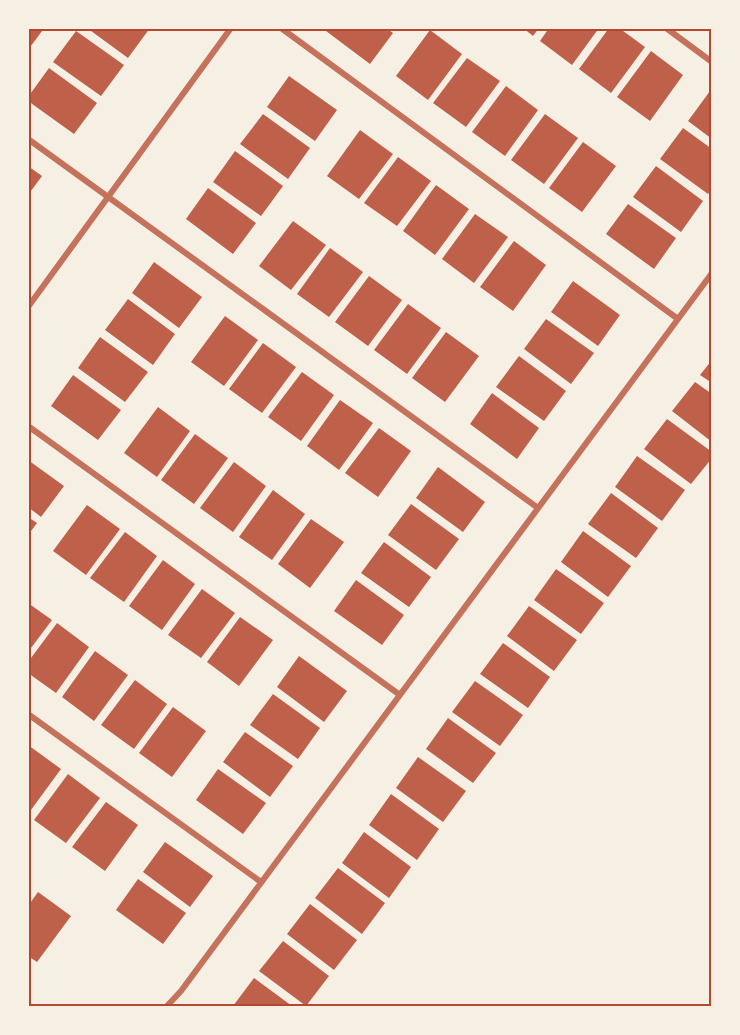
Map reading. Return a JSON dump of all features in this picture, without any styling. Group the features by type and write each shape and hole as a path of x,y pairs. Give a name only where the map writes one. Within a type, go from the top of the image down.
{"street":[{"path":"28,307 231,28"},
{"path":"281,28 678,319"},
{"path":"666,28 711,62"},
{"path":"28,139 538,508"},
{"path":"167,1006 181,991 711,273"},
{"path":"28,426 400,694"},
{"path":"28,714 261,882"}],"building":[{"path":"28,28 39,28 42,31 28,50"},
{"path":"87,28 150,28 128,58"},
{"path":"322,28 386,28 393,33 370,64"},
{"path":"523,28 539,28 533,36"},
{"path":"549,28 599,28 572,65 540,41"},
{"path":"609,28 619,28 645,47 611,93 579,69"},
{"path":"430,30 462,54 428,100 396,76"},
{"path":"76,31 124,65 101,96 53,62"},
{"path":"651,51 683,75 650,121 617,97"},
{"path":"467,58 500,81 466,127 433,103"},
{"path":"49,68 97,103 74,134 28,101 28,97"},
{"path":"289,76 337,110 315,141 267,107"},
{"path":"506,86 538,110 505,156 472,132"},
{"path":"710,91 712,92 712,139 688,121"},
{"path":"263,114 310,148 288,179 240,144"},
{"path":"545,114 578,138 544,184 511,160"},
{"path":"683,128 712,149 712,189 708,194 660,159"},
{"path":"360,130 393,154 359,199 327,176"},
{"path":"583,142 616,166 582,212 549,188"},
{"path":"235,151 283,186 261,216 213,182"},
{"path":"398,157 431,181 397,226 364,203"},
{"path":"28,166 42,176 28,195"},
{"path":"656,166 703,201 681,232 633,197"},
{"path":"436,185 469,209 435,255 403,231"},
{"path":"208,188 256,223 233,254 186,219"},
{"path":"628,204 676,238 654,269 606,234"},
{"path":"475,214 508,237 474,283 442,259"},
{"path":"293,221 326,245 291,290 259,266"},
{"path":"514,241 546,265 513,311 480,287"},
{"path":"330,248 363,272 329,317 297,294"},
{"path":"154,262 202,297 179,328 132,293"},
{"path":"369,276 402,300 368,346 335,322"},
{"path":"573,281 620,315 598,346 551,312"},
{"path":"128,299 175,334 153,365 105,330"},
{"path":"408,304 441,328 407,374 374,350"},
{"path":"225,316 258,340 224,386 191,362"},
{"path":"546,319 594,353 571,384 524,349"},
{"path":"446,332 479,356 445,402 412,378"},
{"path":"100,337 148,372 125,402 78,368"},
{"path":"263,343 296,367 262,413 229,389"},
{"path":"519,356 566,391 544,421 496,387"},
{"path":"712,360 712,383 700,375"},
{"path":"302,372 334,395 301,441 268,417"},
{"path":"73,375 121,410 98,440 51,406"},
{"path":"695,382 712,394 712,442 672,411"},
{"path":"492,393 539,428 517,459 470,424"},
{"path":"340,400 373,423 339,470 307,446"},
{"path":"158,407 190,431 157,477 124,453"},
{"path":"667,419 712,452 712,458 691,484 644,449"},
{"path":"379,428 411,451 378,497 345,473"},
{"path":"195,434 228,458 194,504 161,480"},
{"path":"637,456 685,490 662,521 615,487"},
{"path":"28,460 64,486 41,517 28,507"},
{"path":"234,462 266,486 233,532 200,508"},
{"path":"438,467 485,502 463,532 416,498"},
{"path":"273,490 305,514 272,560 239,537"},
{"path":"611,493 658,528 636,558 588,524"},
{"path":"411,504 459,539 436,570 388,535"},
{"path":"87,505 120,529 86,575 53,551"},
{"path":"28,517 37,523 28,535"},
{"path":"311,519 344,542 310,588 278,564"},
{"path":"583,531 631,566 608,597 561,562"},
{"path":"125,532 157,556 124,602 90,578"},
{"path":"384,542 431,577 409,607 361,573"},
{"path":"163,560 195,584 162,630 129,606"},
{"path":"556,569 604,603 581,634 534,600"},
{"path":"356,580 404,615 382,645 334,611"},
{"path":"202,589 235,613 201,658 168,635"},
{"path":"28,603 52,620 28,652"},
{"path":"529,606 577,640 554,671 507,636"},
{"path":"240,617 273,640 239,686 207,662"},
{"path":"57,623 89,647 56,693 28,673 28,662"},
{"path":"503,643 550,677 528,708 480,674"},
{"path":"95,651 128,675 94,721 62,697"},
{"path":"299,656 347,691 324,722 277,687"},
{"path":"135,680 167,704 134,749 101,725"},
{"path":"475,681 523,715 500,746 452,712"},
{"path":"273,694 320,728 298,759 250,725"},
{"path":"173,707 206,731 172,777 139,753"},
{"path":"448,718 496,753 473,783 426,749"},
{"path":"245,732 293,766 270,797 223,762"},
{"path":"28,745 61,769 28,814"},
{"path":"418,757 466,791 443,822 396,788"},
{"path":"218,769 266,803 243,834 196,800"},
{"path":"68,774 100,798 66,843 34,820"},
{"path":"391,794 439,829 417,860 369,825"},
{"path":"106,802 138,825 105,871 72,847"},
{"path":"364,832 411,867 389,898 342,863"},
{"path":"165,842 213,876 190,907 143,872"},
{"path":"338,868 385,903 362,934 315,898"},
{"path":"138,879 186,913 163,944 116,910"},
{"path":"38,892 71,916 37,962 28,956 28,906"},
{"path":"310,904 357,940 334,970 287,934"},
{"path":"283,941 329,976 306,1006 259,971"},
{"path":"254,978 292,1006 233,1006"}]}
